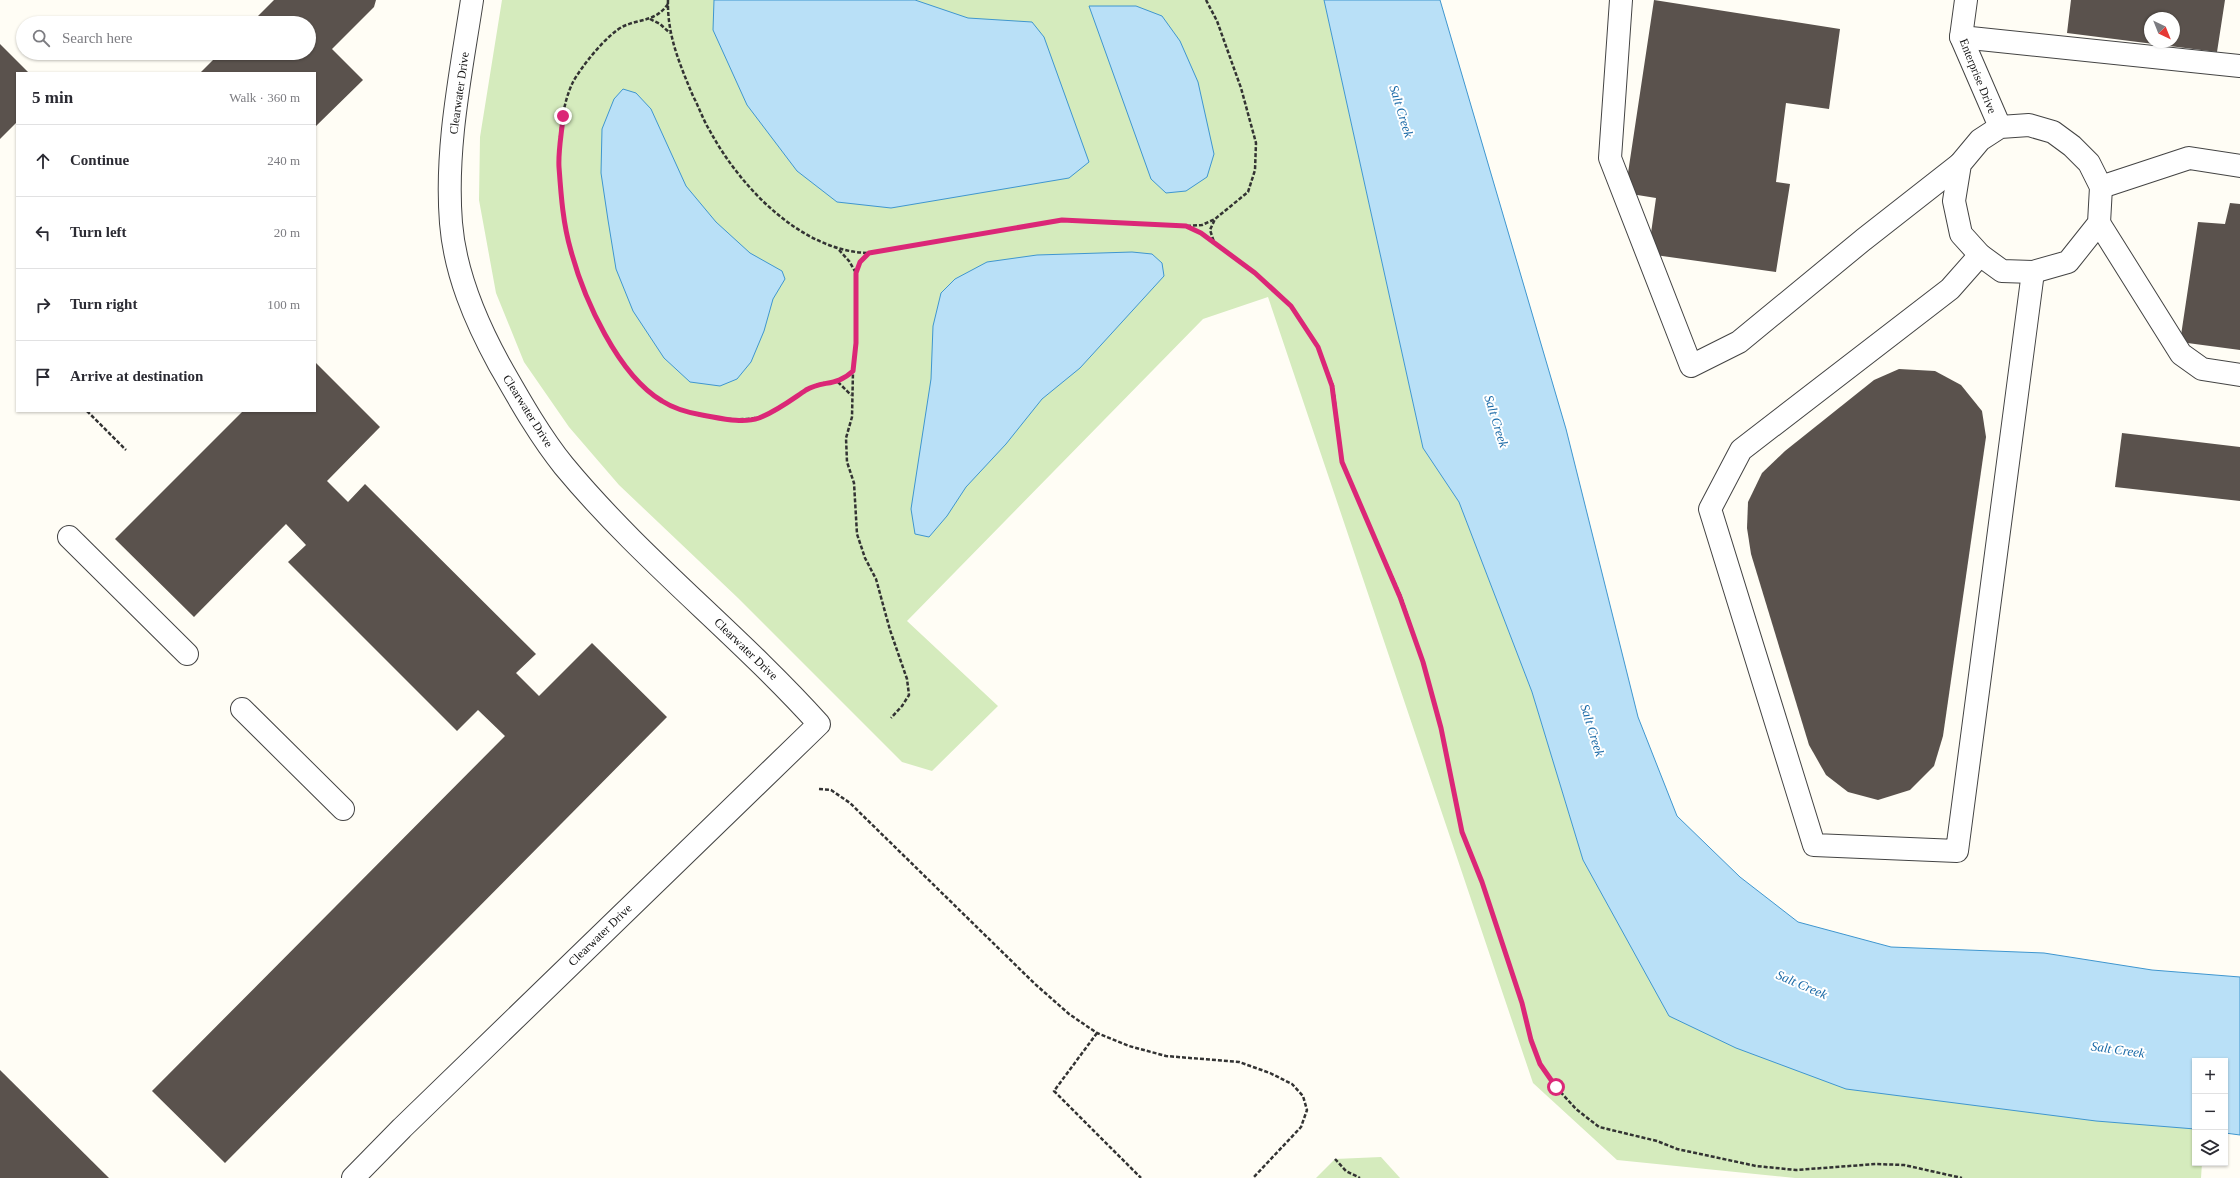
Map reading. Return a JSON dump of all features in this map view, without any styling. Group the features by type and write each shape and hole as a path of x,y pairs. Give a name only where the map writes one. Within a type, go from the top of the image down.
{"street":[{"name":"Clearwater Drive","path":"353,1178 402,1128 818,724 788,690 614,521 564,465 521,403 484,336 457,269 451,223 449,166 472,0"},
{"name":"Enterprise Drive","path":"1620,0 1610,158 1691,366 1739,342 1863,240 1960,164 1980,140 2000,127 2029,125 2053,132 2072,146 2089,163 2101,187 2099,223"},
{"name":"Enterprise Drive","path":"1966,0 1961,37 2000,127"},
{"path":"1961,37 2240,66"},
{"path":"2101,187 2189,158 2240,166"},
{"path":"1960,164 1954,200 1955,207 1961,234 1980,255 2002,271 2033,272 2068,262 2099,223 2181,354 2202,369 2240,375"},
{"path":"1980,255 1950,289 1741,450 1710,509 1814,845 1957,851 2033,272"},
{"path":"69,537 187,654"},
{"path":"242,709 343,809"}],"path":[{"path":"668,2 670,33 680,65 710,132 738,173 768,206 802,232 839,250 869,253 1062,220 1186,226 1202,225 1215,219 1248,192 1255,170 1256,142 1241,88 1218,21 1206,0"},
{"path":"668,2 661,13 649,19 622,26 597,48 573,82 563,116 559,165 564,219 571,251 596,316 617,353 638,382 663,401 696,414 729,420 758,418 778,410 813,386 838,382 853,371"},
{"path":"649,19 660,24 670,33"},
{"path":"1214,242 1210,230 1215,219"},
{"path":"1186,226 1214,242 1255,273 1291,306 1318,347 1332,386 1342,462 1400,597 1423,662 1441,728 1462,832 1482,882 1522,1003 1531,1040 1540,1064 1556,1087 1576,1109 1599,1127 1657,1141 1676,1149 1762,1166 1796,1170 1876,1164 1897,1164 1962,1178"},
{"path":"839,250 849,261 856,273"},
{"path":"869,253 860,262 856,273 857,324 853,371 852,417 846,438 847,462 854,482 857,534 865,558 876,579 890,630 907,679 909,695 902,706 891,718"},
{"path":"838,382 852,396"},
{"path":"87,412 126,450"},
{"path":"819,790 831,790 850,803 1035,984 1069,1014 1097,1033 1129,1046 1166,1056 1239,1062 1270,1073 1292,1084 1304,1096 1307,1110 1302,1127 1253,1178"},
{"path":"1097,1033 1054,1092 1141,1178"},
{"path":"1334,1159 1346,1171 1360,1178"}],"green space":[{"path":"502,0 1324,0 1423,448 1459,502 1532,692 1583,860 1669,1015 2192,1128 2192,1166 2202,1166 2201,1178 1795,1178 1617,1160 1533,1083 1268,297 1203,319 907,621 998,706 932,771 902,762 738,598 619,485 569,427 524,362 496,293 479,200 480,137"},
{"path":"1381,1157 1400,1178 1316,1178 1335,1159"}],"water":[{"path":"714,0 915,0 968,18 1032,22 1044,37 1089,162 1069,178 891,208 837,202 797,171 747,105 713,30"},
{"name":"Salt Creek","path":"1324,0 1440,0 1566,429 1638,717 1677,816 1740,877 1798,922 1891,947 2044,953 2152,970 2240,977 2240,1135 2228,1133 2228,1058 2192,1058 2192,1129 2096,1121 1846,1089 1736,1048 1669,1016 1583,860 1532,692 1459,502 1423,448"},
{"path":"1089,6 1136,6 1162,16 1180,41 1198,82 1214,154 1207,177 1186,191 1166,193 1151,179"},
{"path":"623,89 636,93 651,109 686,186 716,222 750,253 782,271 785,279 773,299 764,331 751,362 737,379 720,386 690,382 664,358 633,311 616,269 601,173 602,129 614,99"},
{"path":"1132,252 1152,254 1162,263 1164,276 1080,368 1042,399 1006,444 966,487 947,516 929,537 915,534 911,509 931,379 933,326 941,293 955,279 987,262 1037,255"}],"building":[{"path":"274,0 376,0 374,7 332,49 363,80 316,126 316,72 201,72 213,60 316,60 316,16 258,16"},
{"path":"1654,0 1840,29 1829,109 1786,103 1776,182 1790,184 1776,272 1648,254 1656,198 1625,193"},
{"path":"2071,0 2225,0 2217,52 2180,47 2180,12 2144,12 2144,43 2067,33"},
{"path":"0,44 28,72 16,72 16,123 0,139"},
{"path":"2230,203 2240,204 2240,350 2180,342 2198,222 2225,224"},
{"path":"316,363 380,427 327,481 348,502 365,484 536,654 516,673 539,696 592,643 667,717 225,1163 152,1091 505,736 478,710 457,731 288,562 306,545 286,524 194,617 115,539 242,412 316,412"},
{"path":"1899,369 1935,371 1961,385 1982,411 1986,437 1943,736 1934,766 1910,790 1878,800 1848,792 1826,775 1809,745 1751,554 1747,528 1748,502 1762,473 1785,451 1874,380"},
{"path":"2122,433 2240,447 2240,501 2115,487"},
{"path":"0,1070 109,1178 0,1178"}],"route":[{"path":"563,116 559,165 564,219 571,251 582,284 596,316 617,353 638,382 663,401 696,414 729,420 758,418 778,410 813,386 838,382 845,379 853,371 856,343 858,311 856,273 860,262 869,253 1062,220 1114,221 1186,226 1201,233 1255,273 1291,306 1318,347 1332,386 1342,462 1400,597 1423,662 1441,728 1450,780 1462,832 1482,882 1522,1003 1531,1040 1540,1064 1556,1087"}]}
